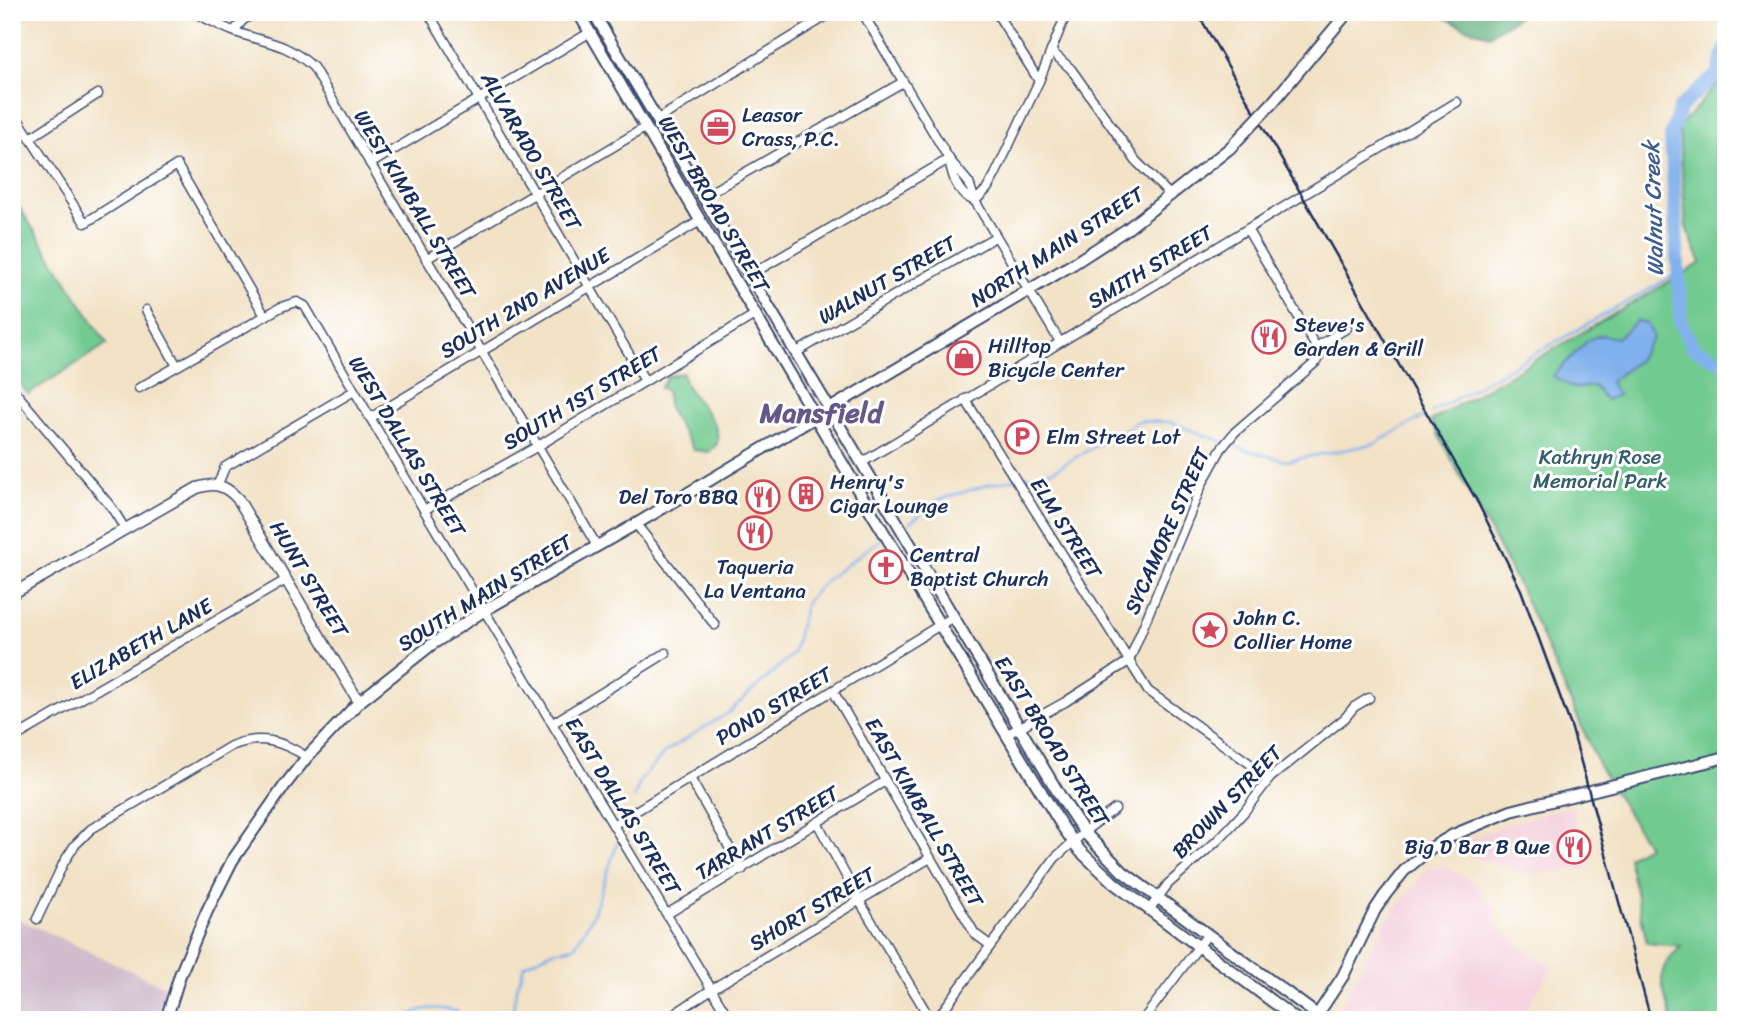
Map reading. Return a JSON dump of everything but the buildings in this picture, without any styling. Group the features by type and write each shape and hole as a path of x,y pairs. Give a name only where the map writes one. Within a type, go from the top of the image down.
{"main road":[{"name":"NORTH MAIN STREET","path":"816,417 1029,292 1117,236 1171,196 1230,148 1273,102 1348,12"},
{"name":"WEST BROAD STREET","path":"585,14 658,119 829,409"},
{"name":"WEST BROAD STREET","path":"585,14 589,33 816,417"},
{"path":"646,127 658,119"},
{"path":"756,314 768,307"},
{"name":"EAST BROAD STREET","path":"829,409 1084,832 1113,863 1319,1018"},
{"name":"EAST BROAD STREET","path":"816,417 1048,806 1073,841 1104,875 1297,1020"},
{"name":"SOUTH MAIN STREET","path":"166,1020 180,975 220,882 248,835 307,757 359,702 431,645 485,610 816,417"},
{"path":"872,509 884,502"},
{"path":"901,558 913,551"},
{"path":"1319,1018 1385,895 1404,871 1452,835 1511,811 1726,757"}],"street":[{"path":"12,18 18,12"},
{"name":"WEST KIMBALL STREET","path":"193,12 234,31 284,46 313,67 597,546"},
{"path":"234,31 243,20 257,12"},
{"name":"ALVARADO STREET","path":"428,12 645,381"},
{"path":"658,119 834,12"},
{"path":"862,12 949,159 969,183 975,201 995,237 1060,342"},
{"path":"996,12 1039,81"},
{"path":"975,201 987,189 995,175 1039,81 1067,12"},
{"path":"370,164 589,33"},
{"path":"1051,51 1071,69 1136,161 1171,196"},
{"path":"704,195 903,82"},
{"path":"30,138 98,93"},
{"name":"SMITH STREET","path":"861,463 1457,102"},
{"path":"12,110 85,223 177,165 265,316 139,388"},
{"path":"426,259 646,127"},
{"path":"750,275 949,159"},
{"name":"SOUTH 2ND AVENUE","path":"370,418 701,221"},
{"path":"1247,229 1316,347 1347,328"},
{"name":"WALNUT STREET","path":"795,353 995,237"},
{"name":"WEST DALLAS STREET","path":"265,316 288,303 297,302 304,306 485,610"},
{"path":"146,310 177,366"},
{"name":"SOUTH 1ST STREET","path":"424,510 538,446 756,314"},
{"name":"SYCAMORE STREET","path":"1129,661 1214,461 1244,424 1312,368 1319,356 1316,347"},
{"path":"12,388 112,508 125,529"},
{"path":"12,594 197,488 218,484 225,467 354,391"},
{"name":"ELM STREET","path":"965,399 1148,691 1270,778"},
{"name":"HUNT STREET","path":"218,484 229,489 239,499 359,702"},
{"path":"636,524 716,625"},
{"name":"ELIZABETH LANE","path":"12,739 286,580"},
{"name":"EAST DALLAS STREET","path":"485,610 730,1020"},
{"name":"POND STREET","path":"614,825 953,617"},
{"path":"553,723 666,653"},
{"path":"1006,735 1065,702 1129,661"},
{"name":"EAST KIMBALL STREET","path":"833,691 975,934 990,946"},
{"name":"BROWN STREET","path":"1149,910 1168,884 1218,840 1244,812 1270,778 1369,698"},
{"path":"37,919 49,890 75,845 91,829 245,740 281,742 307,757"},
{"path":"690,778 742,870"},
{"name":"TARRANT STREET","path":"667,914 885,781"},
{"path":"818,824 860,902 933,1020 1055,858 1115,809"},
{"name":"SHORT STREET","path":"665,1020 930,859"},
{"path":"1143,1020 1208,934"}],"shaded area":[{"path":"1573,806 1589,869 1528,874 1461,853 1455,846 1507,824"},
{"path":"1428,868 1450,868 1473,882 1495,908 1494,922 1507,935 1552,967 1516,1020 1347,1020 1337,1012 1386,921"},
{"path":"12,916 168,988 159,1020 12,1020"}],"green space":[{"path":"1434,12 1526,12 1489,35 1466,28"},
{"name":"Kathryn Rose Memorial Park","path":"1726,68 1726,1020 1672,1020 1663,988 1663,971 1672,955 1682,946 1647,943 1628,857 1648,846 1601,770 1521,590 1431,421 1701,263 1686,227 1679,127 1722,79"},
{"path":"12,196 107,344 28,394 12,374"},
{"path":"683,373 684,381 709,416 718,435 717,444 709,452 694,450 669,410 666,390 660,388 668,376"}],"water":[{"path":"1637,321 1648,324 1653,337 1638,360 1610,382 1618,395 1606,400 1594,386 1573,388 1553,376 1588,340 1601,335 1617,338"}],"waterway":[{"name":"Walnut Creek","path":"1726,49 1718,74 1680,107 1671,136 1681,323 1693,348 1726,364"},
{"path":"1432,412 1678,273"},
{"path":"1229,445 1286,461 1374,444 1423,417"},
{"path":"909,523 938,500 987,485 1054,470 1139,421 1169,422 1223,442"},
{"path":"634,798 640,781 665,752 728,713 793,654 806,602 826,580 881,539"},
{"path":"512,1020 515,995 524,965 553,951 574,947 592,917 617,844"},
{"path":"404,1020 416,1012 435,1008 457,1011 460,1020"}],"railway":[{"path":"1197,12 1477,501 1521,590 1572,729 1651,1020"}],"place":[{"name":"Leasor Crass, P.C.","path":"718,127"},
{"name":"Steve's Garden & Grill","path":"1269,337"},
{"name":"Hilltop Bicycle Center","path":"964,358"},
{"name":"Elm Street Lot","path":"1022,437"},
{"name":"Henry's Cigar Lounge","path":"806,494"},
{"name":"Del Toro BBQ","path":"763,497"},
{"name":"Taqueria La Ventana","path":"755,533"},
{"name":"Central Baptist Church","path":"886,567"},
{"name":"John C. Collier Home","path":"1210,630"},
{"name":"Big D Bar B Que","path":"1574,847"}],"district":[{"name":"Mansfield","path":"821,412"}]}
